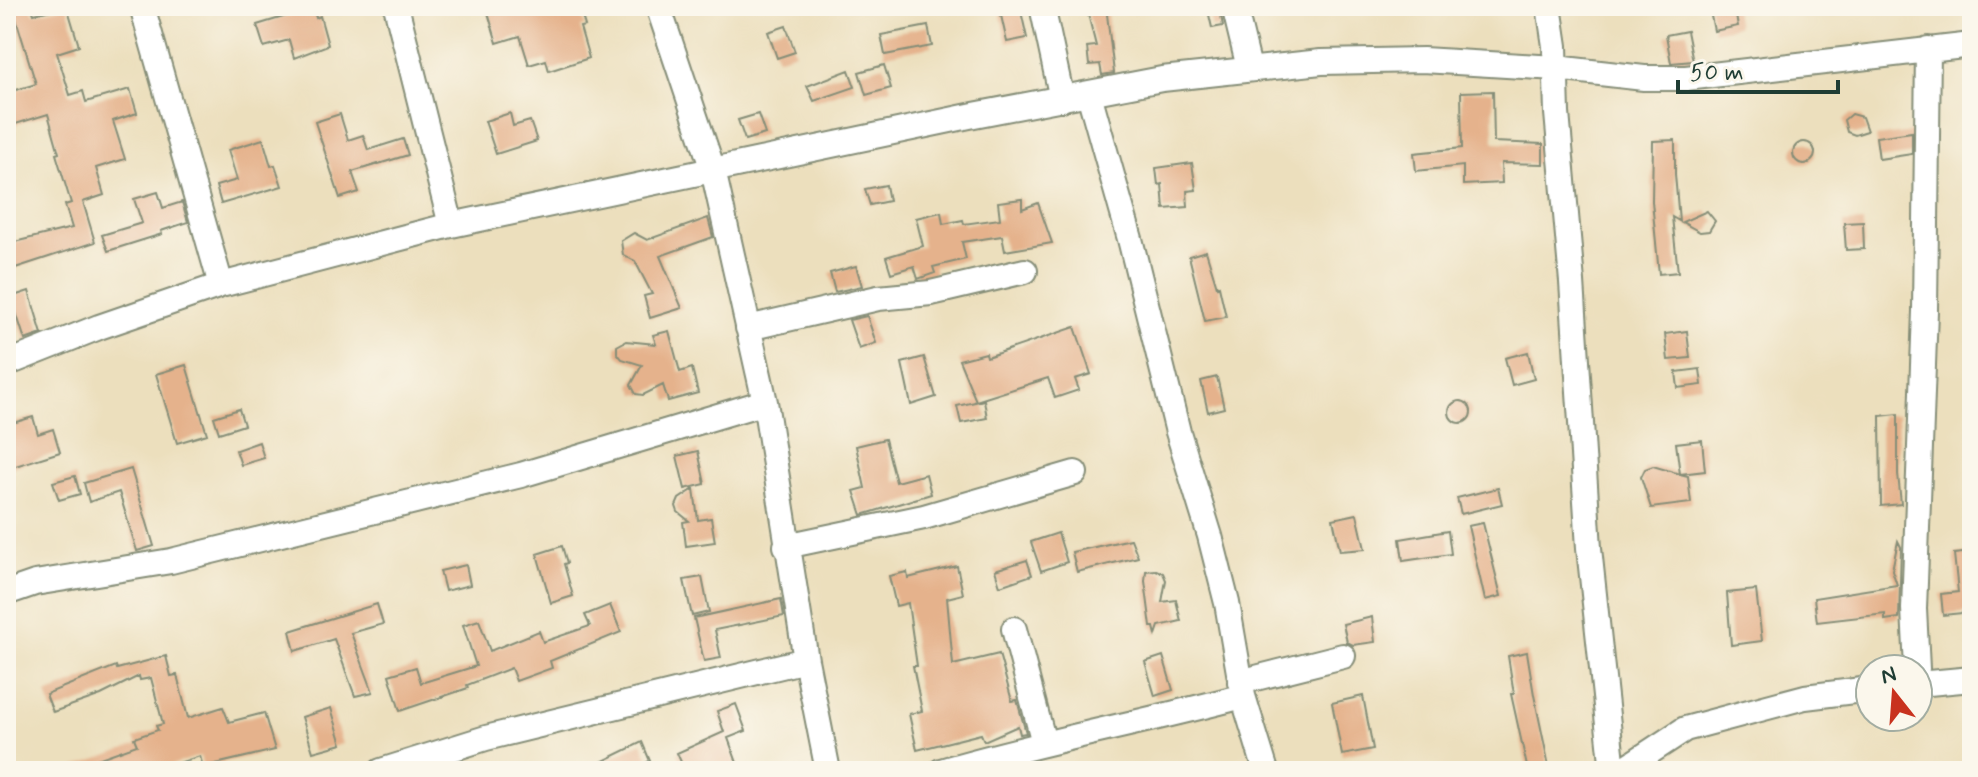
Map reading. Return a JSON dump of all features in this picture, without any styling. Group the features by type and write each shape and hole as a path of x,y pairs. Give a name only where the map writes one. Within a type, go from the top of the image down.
{"street":[{"path":"142,6 221,285"},
{"path":"396,6 451,225"},
{"path":"658,6 713,170 765,402 786,546 828,771"},
{"path":"1042,6 1062,99"},
{"path":"1234,6 1249,68"},
{"path":"1549,6 1572,282 1589,548 1613,771"},
{"path":"8,358 221,285 451,225 1162,79 1321,62 1423,60 1556,68 1644,78 1686,78 1972,45"},
{"path":"1916,653 1914,609 1925,311 1928,49"},
{"path":"1089,94 1130,239 1178,432 1210,536 1227,603 1242,689 1266,771"},
{"path":"748,328 878,298 931,293 1025,271"},
{"path":"6,593 35,583 171,561 491,482 765,402"},
{"path":"786,546 924,517 1075,473"},
{"path":"1014,629 1044,743"},
{"path":"941,771 1044,743 1152,720 1343,656"},
{"path":"381,771 486,738 806,660"},
{"path":"1934,683 1972,679"},
{"path":"1621,771 1685,729 1805,697 1854,691"}],"building":[{"path":"12,6 31,6 34,14 67,6 79,46 57,53 70,95 83,91 86,102 130,89 137,113 113,121 125,159 96,168 104,195 83,202 95,242 6,271 6,244 72,228 65,205 71,203 48,114 6,127 6,93 36,84"},
{"path":"486,6 579,6 585,26 580,27 589,58 549,71 546,60 529,65 520,36 497,43"},
{"path":"1086,6 1106,6 1114,73 1102,75 1100,64 1089,65 1087,47 1096,46"},
{"path":"1207,6 1219,6 1223,26 1212,28"},
{"path":"1709,6 1734,6 1738,26 1714,31"},
{"path":"1020,7 1027,38 1007,42 1000,11"},
{"path":"313,8 316,18 320,16 328,45 294,58 289,40 264,47 257,25"},
{"path":"786,26 795,52 777,58 768,32"},
{"path":"928,26 932,46 885,55 881,35"},
{"path":"1687,31 1693,61 1671,63 1666,35"},
{"path":"884,65 891,88 866,95 859,72"},
{"path":"849,70 855,87 814,101 807,86"},
{"path":"1493,91 1494,142 1543,144 1543,164 1501,163 1502,183 1463,185 1463,166 1416,171 1414,153 1462,148 1461,92"},
{"path":"510,113 513,126 530,121 537,141 496,154 485,121"},
{"path":"340,114 348,140 363,135 368,150 403,139 408,155 352,172 359,192 340,198 315,122"},
{"path":"758,114 765,134 745,140 738,120"},
{"path":"1851,114 1862,117 1867,131 1855,135 1847,132 1844,120"},
{"path":"1912,132 1912,154 1879,159 1876,137"},
{"path":"263,139 271,166 275,165 282,186 221,204 216,186 237,180 228,150"},
{"path":"1675,140 1679,221 1672,217 1678,272 1659,274 1652,201 1653,141"},
{"path":"1804,142 1812,145 1815,153 1812,161 1804,164 1796,161 1793,153 1796,145"},
{"path":"1192,163 1196,190 1187,191 1188,207 1164,209 1162,184 1158,185 1156,168"},
{"path":"886,185 889,201 870,205 865,189"},
{"path":"158,192 163,208 182,202 188,222 161,231 162,234 108,251 102,235 142,223 134,199"},
{"path":"1022,199 1022,209 1038,203 1052,243 1005,251 1002,236 962,242 966,259 933,267 935,273 918,279 914,266 891,273 886,257 923,246 916,218 941,212 943,224 1000,219 998,202"},
{"path":"1707,211 1715,221 1709,231 1700,232 1682,222"},
{"path":"708,218 713,237 660,256 682,308 650,318 644,296 652,294 635,261 623,255 621,241 634,233 647,240"},
{"path":"1863,222 1864,249 1846,250 1844,223"},
{"path":"1206,251 1226,317 1205,321 1189,256"},
{"path":"856,266 862,286 835,292 830,273"},
{"path":"29,291 42,334 25,340 11,297"},
{"path":"867,316 876,343 859,349 849,320"},
{"path":"1075,327 1091,374 1075,379 1079,390 1055,398 1048,378 976,401 959,360 986,353 987,357"},
{"path":"669,331 680,372 692,368 698,393 668,401 663,385 643,395 636,394 631,385 642,365 622,359 617,353 617,346 626,341 656,344 653,335"},
{"path":"1687,331 1690,358 1668,360 1665,334"},
{"path":"1528,352 1534,379 1512,385 1505,358"},
{"path":"924,357 936,397 911,405 902,363"},
{"path":"186,365 207,434 177,443 156,374"},
{"path":"1700,369 1702,385 1678,388 1676,372"},
{"path":"1217,377 1224,408 1208,412 1201,381"},
{"path":"984,400 987,418 961,423 957,406"},
{"path":"1460,401 1468,404 1471,412 1468,420 1460,423 1452,420 1449,412 1452,404"},
{"path":"239,409 244,425 219,433 214,417"},
{"path":"1898,414 1901,504 1881,506 1880,416"},
{"path":"33,417 38,434 53,429 60,452 6,469 6,425"},
{"path":"885,439 896,482 926,474 931,494 862,515 854,491 865,488 856,446"},
{"path":"1702,440 1705,471 1680,474 1676,443"},
{"path":"259,442 264,458 241,465 236,450"},
{"path":"698,451 705,484 685,489 677,456"},
{"path":"1653,466 1688,476 1691,503 1651,508 1641,477 1645,469"},
{"path":"131,469 154,546 137,551 119,492 89,502 84,483"},
{"path":"75,476 80,494 59,500 53,482"},
{"path":"1498,488 1502,504 1461,514 1457,498"},
{"path":"694,489 698,520 711,518 715,542 686,546 683,522 689,521 678,512 676,506 679,499"},
{"path":"1357,514 1365,549 1340,551 1333,519"},
{"path":"1483,523 1501,596 1485,600 1468,526"},
{"path":"1448,531 1451,554 1403,561 1400,539"},
{"path":"1058,533 1067,562 1041,571 1031,542"},
{"path":"1131,539 1138,557 1077,572 1072,552"},
{"path":"1898,541 1901,547 1899,618 1885,620 1885,614 1817,622 1814,598 1897,585 1892,570"},
{"path":"562,546 573,596 551,603 537,554"},
{"path":"1972,552 1972,612 1943,615 1941,594 1958,592 1954,554"},
{"path":"1027,560 1032,575 1000,586 995,570"},
{"path":"466,565 470,585 445,591 440,571"},
{"path":"957,566 963,594 947,598 953,665 999,654 1012,701 1017,700 1026,733 1020,734 1018,726 984,741 981,734 917,750 909,714 922,711 913,666 917,666 908,603 896,606 889,576 907,572 908,578"},
{"path":"1146,571 1163,573 1166,580 1162,602 1176,600 1181,621 1159,626 1156,635 1154,627 1151,627 1145,581"},
{"path":"702,577 709,612 692,616 684,580"},
{"path":"1756,590 1762,641 1731,645 1727,593"},
{"path":"781,599 784,616 715,630 721,658 704,661 694,618"},
{"path":"377,604 383,624 351,633 373,692 355,696 334,639 295,651 290,631"},
{"path":"610,605 621,632 550,661 552,668 516,681 511,668 467,685 468,688 400,711 389,675 416,667 421,683 476,666 463,625 479,620 490,651 539,631 543,642 590,626 585,615"},
{"path":"1372,617 1375,642 1353,645 1347,642 1343,624"},
{"path":"1527,652 1550,771 1528,771 1511,694 1514,694 1508,656"},
{"path":"166,656 171,676 177,675 188,718 223,707 229,722 264,713 275,750 203,767 200,756 154,771 72,771 72,768 137,745 134,738 158,730 156,726 163,724 151,678 140,680 139,676 101,695 53,712 46,694 116,666 117,669"},
{"path":"1163,656 1173,690 1155,696 1145,662"},
{"path":"1363,696 1373,749 1342,755 1332,703"},
{"path":"736,704 746,731 728,738 740,771 685,771 677,753 724,732 717,711"},
{"path":"331,708 342,744 313,752 302,717"},
{"path":"642,742 650,761 627,771 583,771"}]}
